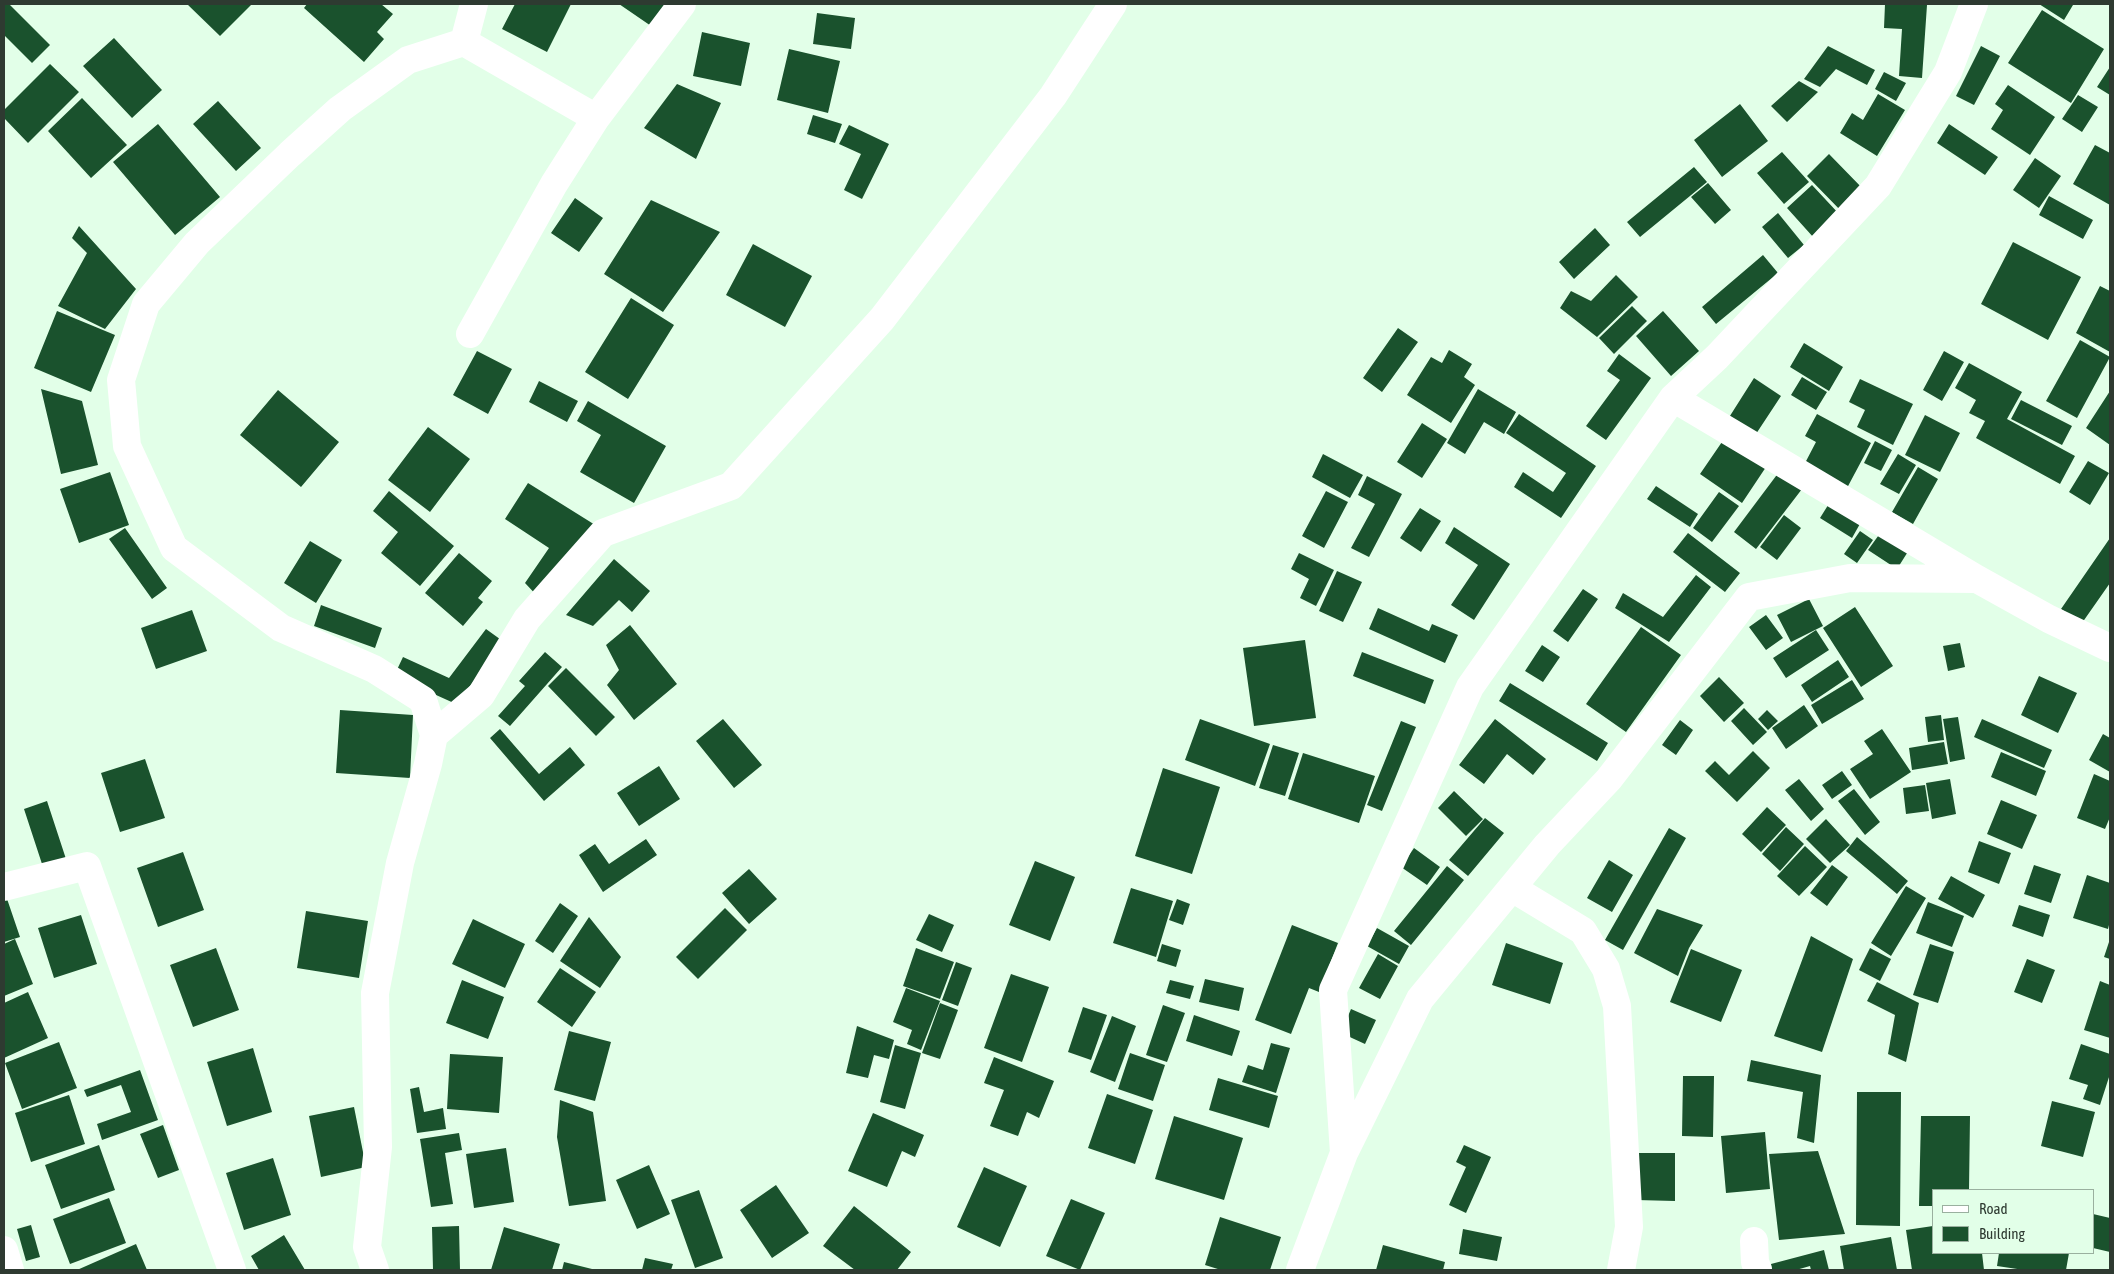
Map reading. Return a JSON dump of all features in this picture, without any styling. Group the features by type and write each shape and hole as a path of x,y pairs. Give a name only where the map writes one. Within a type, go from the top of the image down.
{"street":[{"path":"464,42 474,4"},
{"path":"470,334 554,184 596,118 682,4"},
{"path":"434,735 481,695 527,618 603,533 731,486 882,319 1053,96 1113,4"},
{"path":"1344,1152 1333,990 1470,687 1672,398 1718,357 1878,186 1948,72 1974,4"},
{"path":"375,1270 368,1247 378,1147 375,993 400,863 428,764 434,735 423,700 374,669 281,628 174,548 127,446 121,380 146,304 198,243 290,154 340,109 408,60 464,42 596,118"},
{"path":"1672,398 1977,579 2049,619 2110,648"},
{"path":"1300,1270 1344,1152 1420,999 1547,845 1610,778 1748,598 1850,578 1977,579"},
{"path":"4,887 88,866 232,1270"},
{"path":"1512,888 1584,931 1606,969 1617,1006 1629,1227 1621,1270"},
{"path":"1754,1242 1755,1262 1758,1270"},
{"path":"4,1250 10,1270"}],"building":[{"path":"4,4 9,4 50,45 32,63 4,35"},
{"path":"187,4 252,4 220,36"},
{"path":"307,4 381,4 393,14 377,32 384,39 364,62 304,8"},
{"path":"515,4 571,4 547,52 502,29"},
{"path":"619,4 670,4 654,28"},
{"path":"1885,4 1927,5 1922,78 1899,76 1902,29 1884,28"},
{"path":"2039,4 2070,4 2073,5 2064,20"},
{"path":"2042,10 2104,49 2071,103 2008,63"},
{"path":"817,13 855,18 851,49 813,44"},
{"path":"702,32 750,43 741,86 693,76"},
{"path":"114,38 162,90 132,118 83,66"},
{"path":"1828,46 1875,70 1867,85 1836,69 1820,87 1804,79"},
{"path":"1981,46 2000,56 1974,105 1956,96"},
{"path":"789,49 840,61 828,113 777,100"},
{"path":"50,64 79,92 28,143 4,118 4,110"},
{"path":"2110,67 2110,95 2097,87"},
{"path":"1884,72 1906,83 1896,101 1875,89"},
{"path":"1799,81 1818,92 1787,122 1771,106"},
{"path":"677,84 721,103 696,159 644,128"},
{"path":"2008,85 2055,117 2030,155 1991,129 2003,110 1995,104"},
{"path":"1878,94 1905,110 1877,156 1840,133 1852,113 1863,120"},
{"path":"2078,95 2098,107 2082,132 2062,119"},
{"path":"82,98 127,145 91,178 48,131"},
{"path":"218,101 261,148 236,171 193,124"},
{"path":"1740,104 1768,141 1722,177 1694,140"},
{"path":"813,115 842,124 835,143 807,134"},
{"path":"158,124 220,197 175,235 113,162"},
{"path":"1949,124 1998,157 1985,175 1937,143"},
{"path":"849,125 889,144 862,199 844,190 861,154 839,144"},
{"path":"2095,145 2110,153 2110,205 2073,184"},
{"path":"1782,152 1809,182 1784,204 1757,173"},
{"path":"1829,154 1866,192 1844,214 1807,176"},
{"path":"2035,158 2061,176 2039,208 2013,190"},
{"path":"1694,167 1707,182 1640,237 1627,222"},
{"path":"1708,183 1731,210 1715,224 1691,197"},
{"path":"1812,185 1840,215 1814,238 1787,208"},
{"path":"2049,196 2093,220 2083,239 2039,215"},
{"path":"575,198 603,218 579,252 551,233"},
{"path":"651,200 720,232 663,312 604,274"},
{"path":"1778,213 1804,245 1788,258 1762,227"},
{"path":"79,226 136,289 105,329 58,306 87,253 72,238"},
{"path":"1595,228 1610,245 1574,279 1559,262"},
{"path":"2013,242 2081,277 2048,340 1981,304"},
{"path":"753,244 812,276 785,327 726,295"},
{"path":"1763,255 1778,273 1716,324 1702,307"},
{"path":"1616,275 1638,297 1597,337 1560,308 1571,291 1591,301"},
{"path":"2100,286 2110,291 2110,352 2076,333"},
{"path":"631,298 674,325 628,399 585,372"},
{"path":"1632,306 1647,321 1614,354 1599,338"},
{"path":"57,311 115,335 91,392 34,368"},
{"path":"1663,311 1699,351 1671,376 1636,336"},
{"path":"1398,328 1418,342 1382,392 1363,378"},
{"path":"2080,340 2110,357 2077,418 2046,401"},
{"path":"1804,343 1843,367 1829,391 1790,367"},
{"path":"1449,350 1472,364 1464,377 1475,385 1451,423 1407,395 1431,357 1442,363"},
{"path":"477,351 512,369 488,414 453,395"},
{"path":"1944,351 1964,362 1942,401 1923,390"},
{"path":"1619,354 1651,378 1606,440 1586,426 1620,380 1607,371"},
{"path":"1969,363 2022,392 2007,419 2075,456 2060,484 1976,438 1985,421 1969,413 1976,400 1955,388"},
{"path":"1802,377 1827,392 1816,410 1791,395"},
{"path":"1754,378 1781,396 1754,437 1728,419"},
{"path":"1860,379 1913,404 1893,445 1857,427 1865,410 1849,402"},
{"path":"539,381 578,401 567,422 529,402"},
{"path":"41,389 82,401 98,465 61,474"},
{"path":"1478,389 1516,412 1504,434 1484,422 1465,454 1447,443"},
{"path":"278,390 339,442 301,487 240,435"},
{"path":"2110,391 2110,445 2086,428"},
{"path":"2021,400 2072,426 2062,445 2011,419"},
{"path":"588,401 666,446 634,503 580,472 601,435 577,421"},
{"path":"1519,414 1596,466 1561,518 1514,487 1523,472 1553,492 1566,473 1506,433"},
{"path":"1817,414 1871,443 1847,488 1804,465 1816,442 1805,436"},
{"path":"1925,415 1960,433 1940,472 1905,455"},
{"path":"1422,423 1447,439 1422,478 1397,462"},
{"path":"428,427 470,459 430,512 388,480"},
{"path":"1724,439 1766,467 1742,503 1700,474"},
{"path":"1875,441 1892,450 1881,471 1864,463"},
{"path":"1323,454 1363,475 1350,498 1312,477"},
{"path":"1898,454 1916,465 1899,494 1880,484"},
{"path":"2088,461 2109,473 2090,505 2069,492"},
{"path":"1918,467 1938,479 1913,524 1892,512"},
{"path":"110,472 129,525 79,543 60,489"},
{"path":"1779,472 1802,489 1756,549 1734,532"},
{"path":"1367,476 1402,494 1369,557 1351,548 1375,504 1358,495"},
{"path":"528,483 600,528 541,600 525,583 549,548 505,519"},
{"path":"1656,486 1698,514 1690,527 1647,499"},
{"path":"389,491 454,546 420,586 381,553 398,532 373,511"},
{"path":"1326,491 1348,502 1324,548 1302,536"},
{"path":"1719,492 1739,506 1712,542 1693,528"},
{"path":"1830,502 1861,522 1852,538 1820,518"},
{"path":"1420,508 1441,521 1421,552 1400,538"},
{"path":"1784,515 1801,528 1777,560 1760,547"},
{"path":"1454,527 1510,564 1474,620 1451,605 1478,565 1445,543"},
{"path":"125,528 167,588 152,599 109,539"},
{"path":"1860,531 1873,540 1857,563 1844,554"},
{"path":"1881,532 1909,550 1897,569 1868,550"},
{"path":"1688,533 1740,573 1725,592 1673,552"},
{"path":"2110,538 2110,583 2082,623 2061,609"},
{"path":"310,541 342,560 316,603 284,583"},
{"path":"459,553 492,581 478,598 483,602 463,626 425,593"},
{"path":"1299,553 1334,570 1316,606 1300,598 1309,579 1291,569"},
{"path":"614,559 650,591 632,612 619,600 593,626 566,615"},
{"path":"1337,571 1362,582 1343,622 1319,611"},
{"path":"1696,575 1711,587 1669,642 1615,608 1623,593 1663,617"},
{"path":"1583,589 1598,599 1568,642 1553,631"},
{"path":"1809,599 1823,626 1791,642 1777,615"},
{"path":"321,605 382,628 375,648 314,626"},
{"path":"1855,607 1893,666 1861,687 1823,628"},
{"path":"1378,608 1429,631 1432,624 1458,635 1445,663 1369,629"},
{"path":"192,610 207,651 156,669 141,628"},
{"path":"1766,615 1783,638 1766,650 1749,627"},
{"path":"630,625 677,684 634,720 607,685 619,670 606,645"},
{"path":"1641,627 1681,655 1626,732 1586,704"},
{"path":"486,629 504,642 456,704 394,676 403,657 449,678"},
{"path":"1816,630 1829,650 1786,678 1773,658"},
{"path":"1305,640 1316,718 1254,726 1243,648"},
{"path":"1960,643 1965,667 1948,671 1943,646"},
{"path":"1542,645 1560,657 1543,682 1525,671"},
{"path":"545,652 562,667 510,726 498,716 525,686 519,681"},
{"path":"1362,652 1434,680 1425,704 1353,676"},
{"path":"1838,660 1849,677 1812,702 1801,685"},
{"path":"566,668 615,717 596,736 548,686"},
{"path":"2039,676 2077,693 2058,733 2021,715"},
{"path":"1719,677 1744,703 1724,722 1700,696"},
{"path":"1852,680 1864,699 1822,724 1811,705"},
{"path":"1510,683 1608,743 1597,761 1499,701"},
{"path":"1804,705 1818,726 1786,749 1772,728"},
{"path":"1744,708 1767,732 1753,745 1731,721"},
{"path":"340,710 413,715 410,778 336,773"},
{"path":"1767,710 1778,721 1768,730 1758,719"},
{"path":"1941,715 1944,740 1928,742 1925,717"},
{"path":"1958,717 1965,759 1950,762 1943,719"},
{"path":"723,719 762,765 734,788 696,741"},
{"path":"1200,719 1270,744 1255,786 1185,760"},
{"path":"1495,719 1546,759 1533,775 1507,754 1484,784 1459,765"},
{"path":"1982,719 2052,750 2044,768 1974,737"},
{"path":"1680,720 1693,730 1676,755 1662,745"},
{"path":"1401,721 1416,727 1382,811 1367,805"},
{"path":"500,729 539,774 570,747 585,765 544,801 490,738"},
{"path":"1882,729 1911,772 1870,799 1850,769 1873,754 1864,741"},
{"path":"2103,734 2110,738 2110,772 2089,760"},
{"path":"1944,742 1948,764 1912,770 1909,748"},
{"path":"1273,745 1299,753 1285,796 1259,788"},
{"path":"1753,751 1770,768 1737,802 1705,771 1715,761 1729,775"},
{"path":"2001,752 2046,771 2036,796 1991,777"},
{"path":"1303,753 1375,776 1359,823 1288,799"},
{"path":"145,759 165,818 120,832 101,773"},
{"path":"659,766 680,799 639,826 617,793"},
{"path":"1163,768 1220,787 1192,874 1135,856"},
{"path":"1842,771 1852,785 1832,799 1822,785"},
{"path":"2094,774 2110,781 2110,817 2105,829 2077,818"},
{"path":"1799,779 1824,809 1811,821 1785,790"},
{"path":"1950,779 1956,814 1932,819 1926,783"},
{"path":"1925,785 1929,811 1906,814 1903,788"},
{"path":"1854,789 1880,822 1865,835 1838,801"},
{"path":"1454,791 1483,819 1466,836 1438,808"},
{"path":"2001,800 2037,815 2022,849 1987,834"},
{"path":"47,801 66,859 43,867 24,809"},
{"path":"1767,807 1786,825 1761,852 1742,834"},
{"path":"1485,818 1504,833 1468,876 1449,860"},
{"path":"1826,819 1850,845 1830,863 1806,839"},
{"path":"1786,827 1804,844 1780,871 1762,854"},
{"path":"1669,828 1686,838 1623,950 1605,940"},
{"path":"1857,837 1908,881 1897,894 1846,851"},
{"path":"646,839 657,855 603,892 579,855 595,844 609,864"},
{"path":"1979,841 2011,853 1999,884 1968,872"},
{"path":"1805,846 1827,867 1799,896 1777,876"},
{"path":"1414,848 1440,867 1427,885 1401,867"},
{"path":"183,852 204,910 158,927 137,868"},
{"path":"1609,860 1633,875 1612,912 1587,898"},
{"path":"1035,861 1075,877 1050,941 1009,925"},
{"path":"1832,865 1848,877 1827,906 1810,893"},
{"path":"2034,865 2061,874 2051,903 2024,894"},
{"path":"1447,866 1464,880 1411,945 1394,931"},
{"path":"749,869 777,899 749,924 722,893"},
{"path":"2087,875 2110,883 2110,921 2108,929 2073,918"},
{"path":"1951,876 1985,895 1973,918 1938,899"},
{"path":"1906,886 1926,898 1891,956 1871,943"},
{"path":"1131,888 1173,901 1156,957 1113,943"},
{"path":"4,890 20,937 4,942"},
{"path":"1177,899 1190,904 1183,925 1169,920"},
{"path":"1928,902 1964,916 1952,947 1916,933"},
{"path":"560,903 578,916 553,953 535,941"},
{"path":"2019,905 2050,915 2043,937 2012,926"},
{"path":"725,908 747,930 698,979 676,957"},
{"path":"1657,909 1703,925 1689,948 1678,976 1634,953"},
{"path":"306,911 368,921 359,978 297,968"},
{"path":"929,914 954,925 942,952 916,940"},
{"path":"81,915 97,964 54,978 38,928"},
{"path":"589,917 621,957 600,988 560,961"},
{"path":"473,919 525,944 505,988 452,964"},
{"path":"1292,925 1338,943 1319,992 1309,988 1291,1034 1255,1020"},
{"path":"1377,928 1409,946 1399,964 1367,946"},
{"path":"1811,936 1853,959 1822,1052 1774,1036"},
{"path":"15,939 33,984 4,996 4,944"},
{"path":"2110,939 2110,959 2104,957"},
{"path":"1506,943 1563,963 1550,1004 1492,985"},
{"path":"1162,944 1181,950 1176,967 1157,961"},
{"path":"1930,944 1954,952 1938,1003 1913,995"},
{"path":"216,948 239,1010 193,1027 170,965"},
{"path":"916,948 954,962 940,999 903,986"},
{"path":"1870,948 1891,959 1880,981 1859,970"},
{"path":"1691,949 1742,970 1721,1022 1670,1002"},
{"path":"1378,954 1398,966 1380,999 1359,988"},
{"path":"2027,959 2055,970 2042,1003 2014,992"},
{"path":"956,962 972,968 958,1006 942,1000"},
{"path":"560,968 596,992 572,1027 537,1002"},
{"path":"1011,974 1049,987 1022,1062 984,1048"},
{"path":"1205,979 1244,988 1239,1011 1199,1002"},
{"path":"462,980 504,997 488,1039 446,1023"},
{"path":"1170,980 1194,986 1190,999 1166,993"},
{"path":"2100,981 2110,985 2110,1038 2084,1030"},
{"path":"1877,982 1919,1003 1906,1062 1888,1054 1895,1015 1867,1001"},
{"path":"906,988 940,1001 921,1050 907,1044 912,1030 893,1022"},
{"path":"28,992 48,1038 4,1058 4,1003"},
{"path":"940,1003 958,1010 940,1059 922,1053"},
{"path":"1163,1005 1185,1013 1167,1062 1146,1055"},
{"path":"1083,1007 1107,1015 1091,1060 1068,1052"},
{"path":"1351,1009 1376,1020 1365,1044 1341,1033"},
{"path":"1194,1015 1240,1031 1232,1056 1186,1041"},
{"path":"1112,1016 1136,1026 1115,1082 1090,1072"},
{"path":"857,1026 894,1040 889,1059 874,1055 868,1078 846,1073"},
{"path":"569,1031 611,1042 595,1101 554,1090"},
{"path":"59,1042 77,1088 22,1109 5,1063"},
{"path":"1271,1043 1290,1048 1276,1093 1242,1082 1248,1065 1263,1070"},
{"path":"2081,1044 2110,1054 2110,1074 2100,1105 2083,1099 2088,1085 2069,1079"},
{"path":"895,1045 921,1053 905,1109 880,1102"},
{"path":"253,1048 272,1112 227,1126 207,1062"},
{"path":"1130,1053 1165,1065 1153,1101 1118,1089"},
{"path":"450,1054 503,1057 499,1113 447,1109"},
{"path":"994,1057 1054,1081 1039,1118 1027,1112 1018,1136 990,1126 1004,1090 984,1083"},
{"path":"1751,1060 1821,1075 1814,1143 1797,1138 1803,1092 1747,1081"},
{"path":"140,1070 158,1120 102,1140 97,1124 131,1112 121,1085 87,1097 84,1090"},
{"path":"1683,1076 1714,1076 1713,1137 1682,1136"},
{"path":"1218,1078 1278,1096 1269,1128 1209,1110"},
{"path":"419,1087 424,1112 443,1108 446,1129 417,1133 410,1089"},
{"path":"1857,1092 1901,1092 1900,1226 1856,1225"},
{"path":"1107,1094 1153,1110 1135,1164 1088,1148"},
{"path":"69,1095 85,1144 31,1162 15,1113"},
{"path":"560,1100 593,1112 606,1201 569,1206 557,1137"},
{"path":"2052,1101 2095,1112 2083,1157 2041,1146"},
{"path":"354,1107 366,1167 321,1177 309,1116"},
{"path":"873,1113 924,1135 915,1157 902,1151 887,1187 848,1171"},
{"path":"1174,1116 1243,1138 1224,1200 1155,1179"},
{"path":"1921,1116 1970,1116 1969,1189 1932,1189 1932,1206 1919,1206"},
{"path":"163,1125 179,1170 158,1178 140,1134"},
{"path":"1765,1132 1770,1189 1726,1193 1721,1136"},
{"path":"459,1133 462,1150 445,1153 453,1204 431,1207 420,1139"},
{"path":"99,1145 115,1190 61,1209 45,1165"},
{"path":"1464,1145 1491,1157 1466,1213 1449,1205 1466,1167 1456,1162"},
{"path":"506,1148 514,1202 474,1208 466,1154"},
{"path":"1818,1151 1845,1234 1779,1240 1769,1154"},
{"path":"1636,1153 1675,1153 1675,1201 1636,1200"},
{"path":"273,1158 291,1215 244,1230 226,1173"},
{"path":"649,1165 670,1214 637,1229 616,1180"},
{"path":"984,1167 1027,1186 1000,1247 957,1227"},
{"path":"776,1185 809,1233 772,1258 740,1210"},
{"path":"699,1190 723,1258 695,1268 671,1200"},
{"path":"109,1198 126,1243 70,1264 53,1219"},
{"path":"1071,1199 1105,1213 1080,1270 1046,1256"},
{"path":"854,1206 911,1252 897,1270 855,1270 823,1246"},
{"path":"2094,1214 2110,1218 2110,1252 2094,1248"},
{"path":"1220,1217 1281,1237 1270,1270 1221,1270 1205,1265"},
{"path":"31,1225 40,1257 26,1261 17,1229"},
{"path":"459,1226 460,1270 433,1270 432,1227"},
{"path":"1932,1226 1932,1254 1982,1254 1984,1270 1912,1270 1906,1230"},
{"path":"504,1227 560,1244 552,1270 491,1270"},
{"path":"1463,1229 1502,1237 1497,1261 1459,1254"},
{"path":"284,1235 305,1270 259,1270 251,1256"},
{"path":"1891,1237 1897,1270 1844,1270 1840,1246"},
{"path":"136,1244 147,1270 77,1270"},
{"path":"1383,1245 1445,1262 1443,1270 1376,1270"},
{"path":"1824,1250 1829,1270 1811,1270 1810,1266 1796,1270 1772,1270 1771,1264"},
{"path":"1999,1254 2069,1254 2066,1270 2024,1270 1997,1266"},
{"path":"645,1258 673,1264 671,1270 642,1270"},
{"path":"564,1262 596,1270 562,1270"}]}
